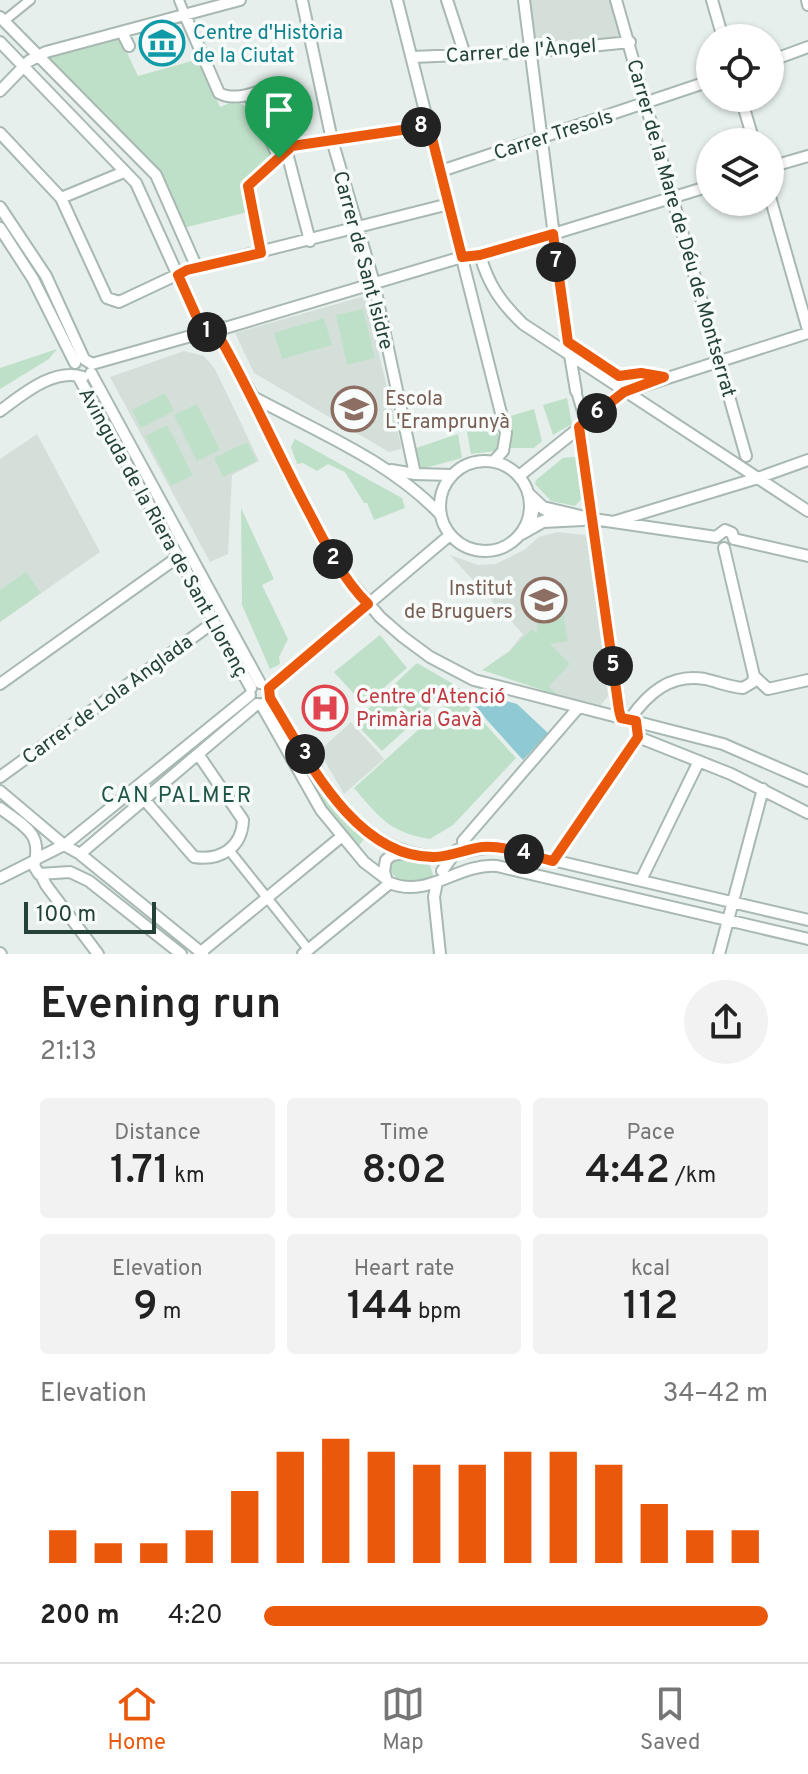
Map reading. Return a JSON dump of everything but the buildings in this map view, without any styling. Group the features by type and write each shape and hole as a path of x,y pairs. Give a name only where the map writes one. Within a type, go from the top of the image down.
{"street":[{"path":"30,0 2,19 30,61 136,183 199,322 200,332"},
{"path":"179,0 219,93 225,96 249,95 266,89 310,241"},
{"path":"0,91 30,61 240,0"},
{"name":"Carrer de Sant Isidre","path":"302,0 332,140 374,283 415,474"},
{"path":"397,0 506,433 503,451 494,461"},
{"path":"447,0 465,55"},
{"path":"524,0 567,338 570,344 619,376 641,373 664,377"},
{"name":"Carrer de la Mare de Déu de Montserrat","path":"616,0 746,456"},
{"path":"712,0 719,24"},
{"path":"122,32 129,46"},
{"path":"0,42 30,61 156,175 197,268"},
{"name":"Carrer de l'Àngel","path":"412,57 531,52 630,42"},
{"path":"784,56 808,47"},
{"name":"Carrer Tresols","path":"441,171 696,86"},
{"path":"249,95 286,151"},
{"path":"261,253 248,186 286,151 332,140 429,126"},
{"path":"0,133 61,198 107,298 119,302 197,268 449,204"},
{"path":"784,163 808,156"},
{"path":"61,198 124,172"},
{"path":"0,411 36,386 80,369 200,332 219,333 374,283 553,234 696,190"},
{"path":"0,207 46,276 80,369 260,694 334,800 355,822 389,846 406,853 434,857 461,848 497,847 808,920"},
{"path":"519,476 624,392 808,332 775,216"},
{"name":"Avinguda de la Riera de Sant Llorenç","path":"0,228 33,279 178,557 214,622 260,694 321,810 364,862 388,880 418,889"},
{"path":"480,255 491,287 503,306 523,324 808,511"},
{"path":"219,333 338,567 368,604 403,637 430,657 474,680 723,744 808,781"},
{"path":"570,355 582,425 589,519 629,719 643,738 763,789 808,813"},
{"path":"253,397 389,469 420,493 441,515 450,535 467,547 483,551 503,547 543,522 589,519"},
{"path":"613,522 808,460"},
{"path":"441,515 441,493 452,475 471,463 494,461 519,476 528,493 543,507 589,519"},
{"path":"389,469 415,474 452,475"},
{"path":"519,536 529,515 528,493"},
{"path":"589,519 548,518 532,524 535,505 547,512 716,537"},
{"path":"629,719 649,694 673,681 701,678 743,688 753,682 724,548 718,544 716,537 720,531 727,530 734,539 731,546 724,548"},
{"path":"5,876 65,842 260,694 450,535"},
{"path":"734,539 808,556"},
{"path":"0,684 178,557"},
{"name":"Carrer de Lola Anglada","path":"0,777 214,622"},
{"path":"754,676 768,689 808,680"},
{"path":"70,872 80,855 198,754 260,694"},
{"path":"440,954 434,897 440,877 578,708"},
{"path":"553,861 650,726"},
{"path":"143,798 194,857 208,859 229,850 242,833 243,820 198,754"},
{"path":"641,880 699,761"},
{"path":"719,954 763,789"},
{"path":"0,791 202,953 341,837"},
{"path":"0,808 34,836 39,877 91,952"},
{"path":"229,850 306,952 388,880 386,860 392,855 406,853"},
{"path":"434,857 440,877"},
{"path":"418,889 440,877 485,865 497,866 808,939"},
{"path":"5,876 39,877 70,872 89,881 181,954"},
{"path":"418,889 426,892 430,901 435,942 430,954"}],"shaded area":[{"path":"524,0 611,0 624,39 531,45"},
{"name":"Escola L'Eramprunyà","path":"365,296 401,445 401,449 389,452 254,373 235,333"},
{"path":"184,351 204,356 215,369 259,461 232,475 228,554 210,562 110,377"},
{"path":"37,434 100,552 0,622 0,459"},
{"name":"Institut de Bruguers","path":"557,532 585,535 590,545 608,696 601,705 557,695 510,650 523,634 450,555 478,565 496,564 524,550 539,537"},
{"path":"351,722 384,759 344,794 319,751"}],"green space":[{"path":"120,38 138,76 199,59 220,107 232,102 240,103 253,114 273,158 242,186 248,212 183,228 157,170 47,57"},
{"path":"363,309 375,358 347,365 336,315"},
{"path":"324,318 332,345 282,359 274,333"},
{"path":"57,349 49,359 0,389 0,368"},
{"path":"165,393 174,411 141,428 132,410"},
{"path":"567,398 572,424 553,435 543,405"},
{"path":"197,404 220,450 197,461 174,415"},
{"path":"534,409 542,441 534,448 509,448 510,416"},
{"path":"495,424 500,441 496,451 471,454 467,432"},
{"path":"167,425 193,475 171,486 145,436"},
{"path":"458,434 462,458 421,469 416,448"},
{"path":"295,439 402,498 405,508 374,520 367,503 364,503 345,472 328,464 317,471 303,463 297,464 291,447"},
{"path":"247,442 257,461 223,477 214,458"},
{"path":"574,457 578,461 583,497 575,506 551,501 535,484 536,480 563,458"},
{"path":"241,508 274,579 262,585 288,639 279,657 280,664 270,669 242,605"},
{"path":"26,572 41,593 0,622 0,590"},
{"path":"559,591 568,641 550,644 570,664 549,686 557,695 482,670 511,650 532,629 538,634 534,594"},
{"path":"380,635 407,668 364,705 334,672"},
{"path":"417,663 455,685 382,751 354,722"},
{"path":"458,694 516,758 453,825 430,839 405,833 378,815 354,788"},
{"path":"275,711 339,816 364,839 357,848 331,821 270,714"},
{"path":"396,858 429,862 433,875 414,883 401,881 395,877 390,865"}],"water":[{"path":"458,688 517,704 548,733 523,760"}],"place":[{"name":"Centre d'Història de la Ciutat","path":"162,43"},
{"name":"Escola L'Eramprunyà","path":"354,409"},
{"name":"Institut de Bruguers","path":"544,600"},
{"name":"Centre d'Atenció Primària Gavà","path":"325,708"}],"district":[{"name":"CAN PALMER","path":"177,794"}],"route":[{"path":"429,126 462,257 480,255 553,234 568,342 619,376 641,373 664,377 624,392 579,427 619,710 621,718 636,721 638,737 553,861 497,847 434,857 406,853 389,846 355,822 334,800 270,698 269,688 368,604 338,567 220,338 212,332 200,332 199,322 178,275 187,270 261,253 248,186 279,158 292,146 429,126"}]}
